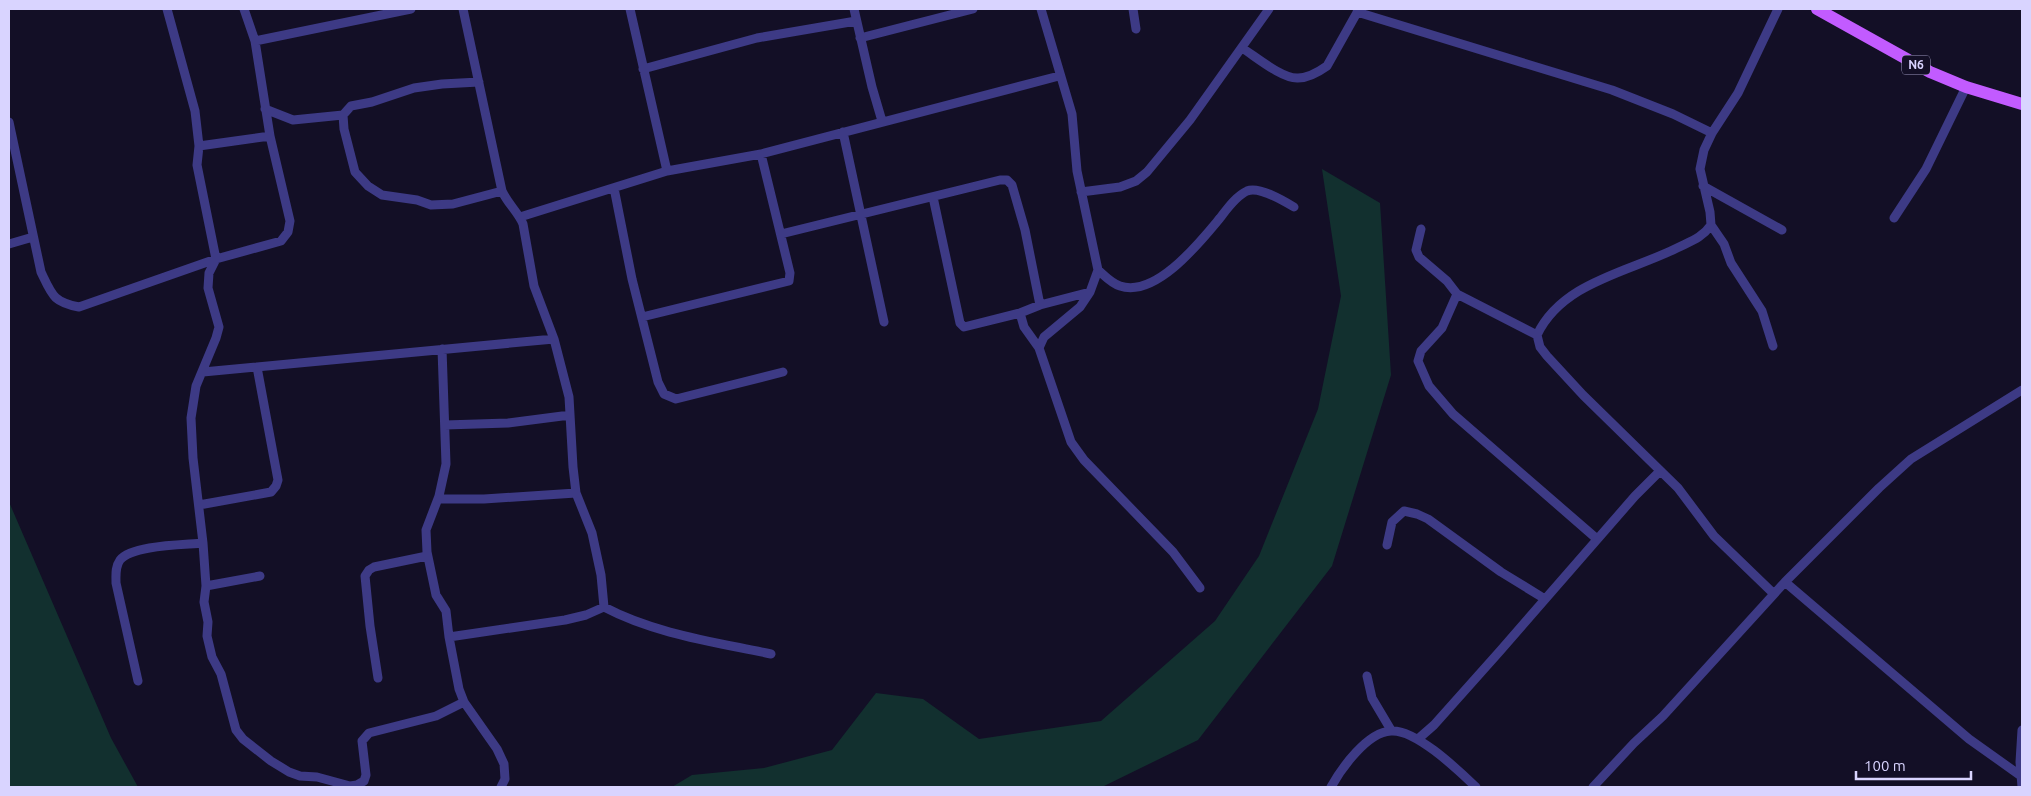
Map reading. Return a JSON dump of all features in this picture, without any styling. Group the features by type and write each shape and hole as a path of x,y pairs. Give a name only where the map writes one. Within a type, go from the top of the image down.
{"main road":[{"name":"N6","path":"1817,9 1930,72 1966,87 2022,104"}],"street":[{"path":"167,9 195,111 199,146 197,165 216,260 209,273 208,288 219,326 203,372 196,386 191,418 193,458 206,586 204,602 208,622 206,636 212,657 221,674 236,730 254,747 289,772 303,777 317,777 350,786 364,781 366,775 362,741 370,732 436,716 464,702"},
{"path":"9,122 41,272 52,295 63,304 78,307 216,260 280,241 288,232 290,221 270,136 255,41 244,9"},
{"path":"255,41 411,9"},
{"path":"463,9 502,191 507,203 520,217 523,224 534,286 554,339 569,397 576,493 592,533 601,575 604,607"},
{"path":"630,9 667,171"},
{"path":"854,9 882,121"},
{"path":"937,9 939,19"},
{"path":"860,38 973,9"},
{"path":"1038,348 1044,337 1080,307 1090,292 1098,270 1081,192 1072,114 1059,76 1041,9"},
{"path":"1133,9 1136,29"},
{"path":"1081,192 1120,187 1136,181 1147,172 1190,120 1270,9"},
{"path":"1773,346 1762,311 1731,263 1724,244 1711,225 1710,212 1700,169 1704,150 1712,133 1738,93 1778,9"},
{"path":"1242,48 1282,73 1298,78 1319,71 1327,66 1358,10 1612,90 1672,114 1712,133"},
{"path":"643,69 757,38 856,21"},
{"path":"520,217 667,171 761,154 1059,76"},
{"path":"479,82 414,88 372,102 351,106 344,115 344,129 355,172 368,186 382,195 416,200 431,205 453,204 502,191"},
{"path":"1894,218 1926,169 1966,87"},
{"path":"265,109 293,120 344,115"},
{"path":"842,132 884,322"},
{"path":"199,146 270,136"},
{"path":"642,317 787,283 790,273 761,154"},
{"path":"781,234 860,213 1000,180 1008,180 1012,185 1025,230 1040,305"},
{"path":"1703,186 1782,230"},
{"path":"614,188 632,279 658,382 664,394 676,399 783,372"},
{"path":"1098,270 1112,282 1121,286 1138,286 1156,280 1176,267 1196,247 1235,201 1247,191 1254,190 1294,206"},
{"path":"933,197 960,323 964,327 1090,292"},
{"path":"1711,225 1704,234 1658,258 1602,278 1585,288 1556,308 1547,318 1537,335 1540,346 1546,356 1678,488 1692,504 1714,536 1774,594"},
{"path":"1421,230 1416,250 1419,257 1447,281 1457,294 1537,335"},
{"path":"9,244 33,237"},
{"path":"1457,294 1442,328 1421,351 1418,361 1428,386 1453,414 1597,539"},
{"path":"1020,313 1024,327 1038,348 1070,442 1084,460 1173,552 1200,588"},
{"path":"203,372 554,339"},
{"path":"442,349 446,464 438,499 426,530 427,556 436,595 446,611 459,689 464,702 504,764 505,779 501,787"},
{"path":"198,505 271,492 276,486 278,480 256,367"},
{"path":"1593,787 1634,743 1663,716 1785,582 1879,488 1911,459 2022,390"},
{"path":"444,425 508,422 570,415"},
{"path":"1418,739 1434,725 1635,496 1660,471"},
{"path":"438,499 484,499 576,493"},
{"path":"1386,545 1392,522 1404,511 1417,514 1428,519 1501,572 1545,599"},
{"path":"138,681 116,583 116,569 120,561 127,554 139,550 203,543"},
{"path":"378,678 365,576 374,567 427,556"},
{"path":"206,586 260,576"},
{"path":"1785,582 1969,739 2020,776"},
{"path":"449,637 565,620 586,615 604,607 636,622 771,654"},
{"path":"1366,676 1372,698 1391,730"},
{"path":"1331,787 1347,762 1376,736 1391,730 1418,739 1448,761 1476,787"},
{"path":"2022,730 2020,776 2022,787"}],"green space":[{"path":"1322,169 1380,203 1391,375 1332,566 1198,740 1102,787 672,787 692,775 764,768 832,750 876,693 923,699 979,739 1101,721 1215,621 1259,556 1318,409 1341,296"},
{"path":"9,502 111,738 138,787 9,787"}]}
